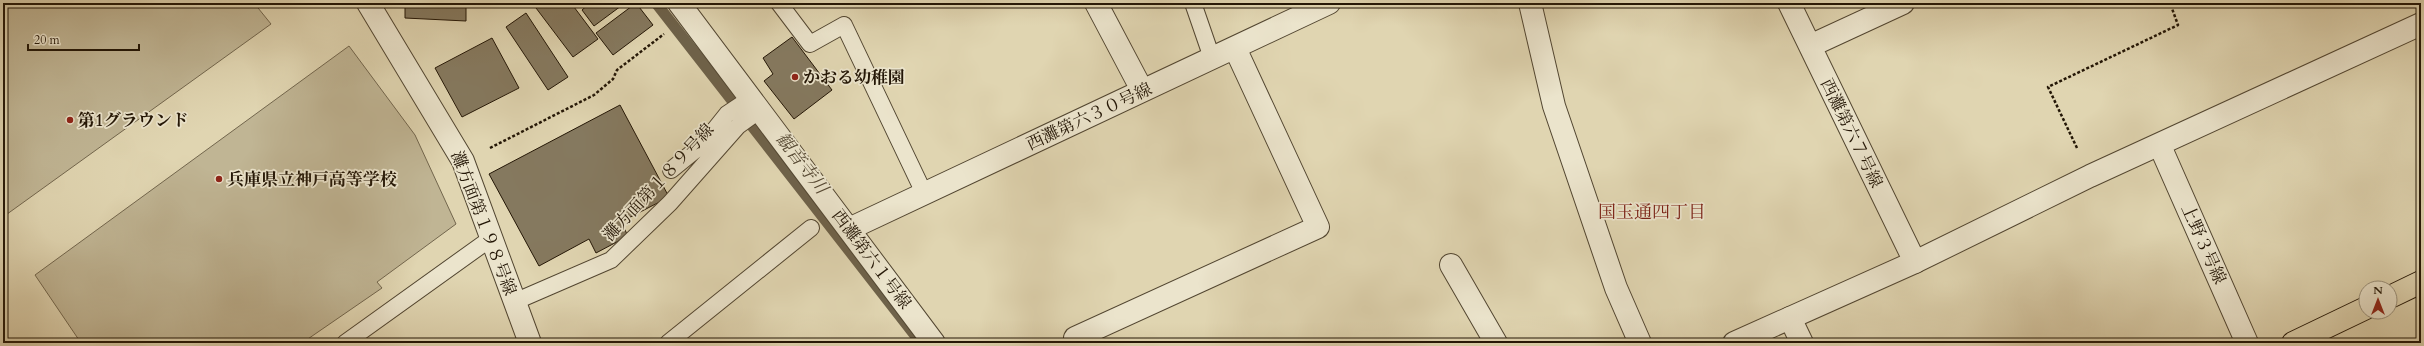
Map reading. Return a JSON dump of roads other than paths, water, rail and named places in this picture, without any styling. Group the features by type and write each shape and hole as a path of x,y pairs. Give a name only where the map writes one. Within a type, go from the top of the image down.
{"main road":[{"path":"2398,293 2421,282"},
{"path":"2293,343 2358,312"}],"street":[{"name":"灘方面第１９８号線","path":"368,3 463,161 490,239 530,343"},
{"name":"西灘第六１号線","path":"679,3 934,343"},
{"path":"1096,3 1142,90"},
{"name":"西灘第六３０号線","path":"849,229 1329,3"},
{"path":"1530,3 1554,106 1616,288 1640,343"},
{"name":"西灘第六７号線","path":"1788,3 1915,262"},
{"path":"1810,46 1904,3"},
{"path":"1734,343 1915,262 2090,176 2160,146 2421,24"},
{"path":"1077,343 1075,338 1318,227 1235,48"},
{"name":"上野３号線","path":"2160,146 2247,343"},
{"path":"1451,265 1496,343"},
{"path":"1790,318 1802,343"}],"lane":[{"path":"778,3 810,44 844,26 924,193"},
{"path":"1194,3 1212,58"},
{"path":"671,170 733,120 756,107"},
{"name":"灘方面第１８９号線","path":"514,302 611,260 670,203 733,120"},
{"path":"668,343 811,228"},
{"path":"345,343 490,239"}],"waterway":[{"name":"観音寺川","path":"656,3 914,334"}],"place":[{"name":"かおる幼稚園","path":"795,77"},
{"name":"第1グラウンド","path":"70,120"},
{"name":"兵庫県立神戸高等学校","path":"219,179"}],"district":[{"name":"国玉通四丁目","path":"1652,212"}]}
